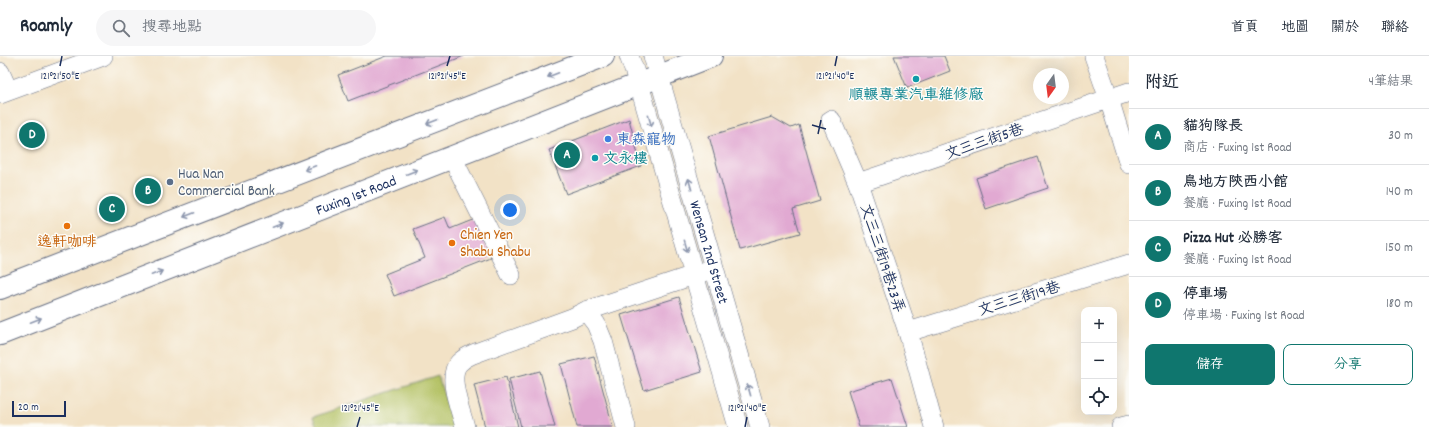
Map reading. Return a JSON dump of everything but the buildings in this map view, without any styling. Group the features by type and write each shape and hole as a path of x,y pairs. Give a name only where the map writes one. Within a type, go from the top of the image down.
{"main road":[{"path":"0,288 603,56"},
{"name":"Fuxing 1st Road","path":"0,334 711,56"}],"street":[{"path":"0,72 4,92 103,56"},
{"path":"629,56 649,80"},
{"path":"649,80 653,56"},
{"path":"1094,56 1129,164"},
{"name":"Wensan 2nd Street","path":"649,80 714,268 760,427"},
{"name":"Wensan 2nd Street","path":"649,80 694,274 738,427"},
{"name":"文三三街5巷","path":"858,183 1129,92"},
{"name":"文三三街19巷23弄","path":"831,120 858,183 908,332 934,427"},
{"path":"452,157 511,275"},
{"name":"文三三街19巷","path":"908,332 1129,264"},
{"path":"465,427 454,382 454,375 459,363 472,354 572,318 586,311 714,268"},
{"path":"586,311 596,324 603,341 626,427"},
{"path":"1121,427 1129,425"}],"green space":[{"path":"438,376 454,427 317,427 313,417"}],"place":[{"name":"順輾專業汽車維修廠","path":"916,79"},
{"name":"停車場","path":"32,135"},
{"name":"東森寵物","path":"608,139"},
{"name":"貓狗隊長","path":"567,155"},
{"name":"文永樓","path":"595,158"},
{"name":"Hua Nan Commercial Bank","path":"170,182"},
{"name":"鳥地方陝西小館","path":"148,191"},
{"name":"Pizza Hut 必勝客","path":"112,209"},
{"name":"逸軒咖啡","path":"67,226"},
{"name":"Chien Yen Shabu Shabu","path":"452,243"}]}
